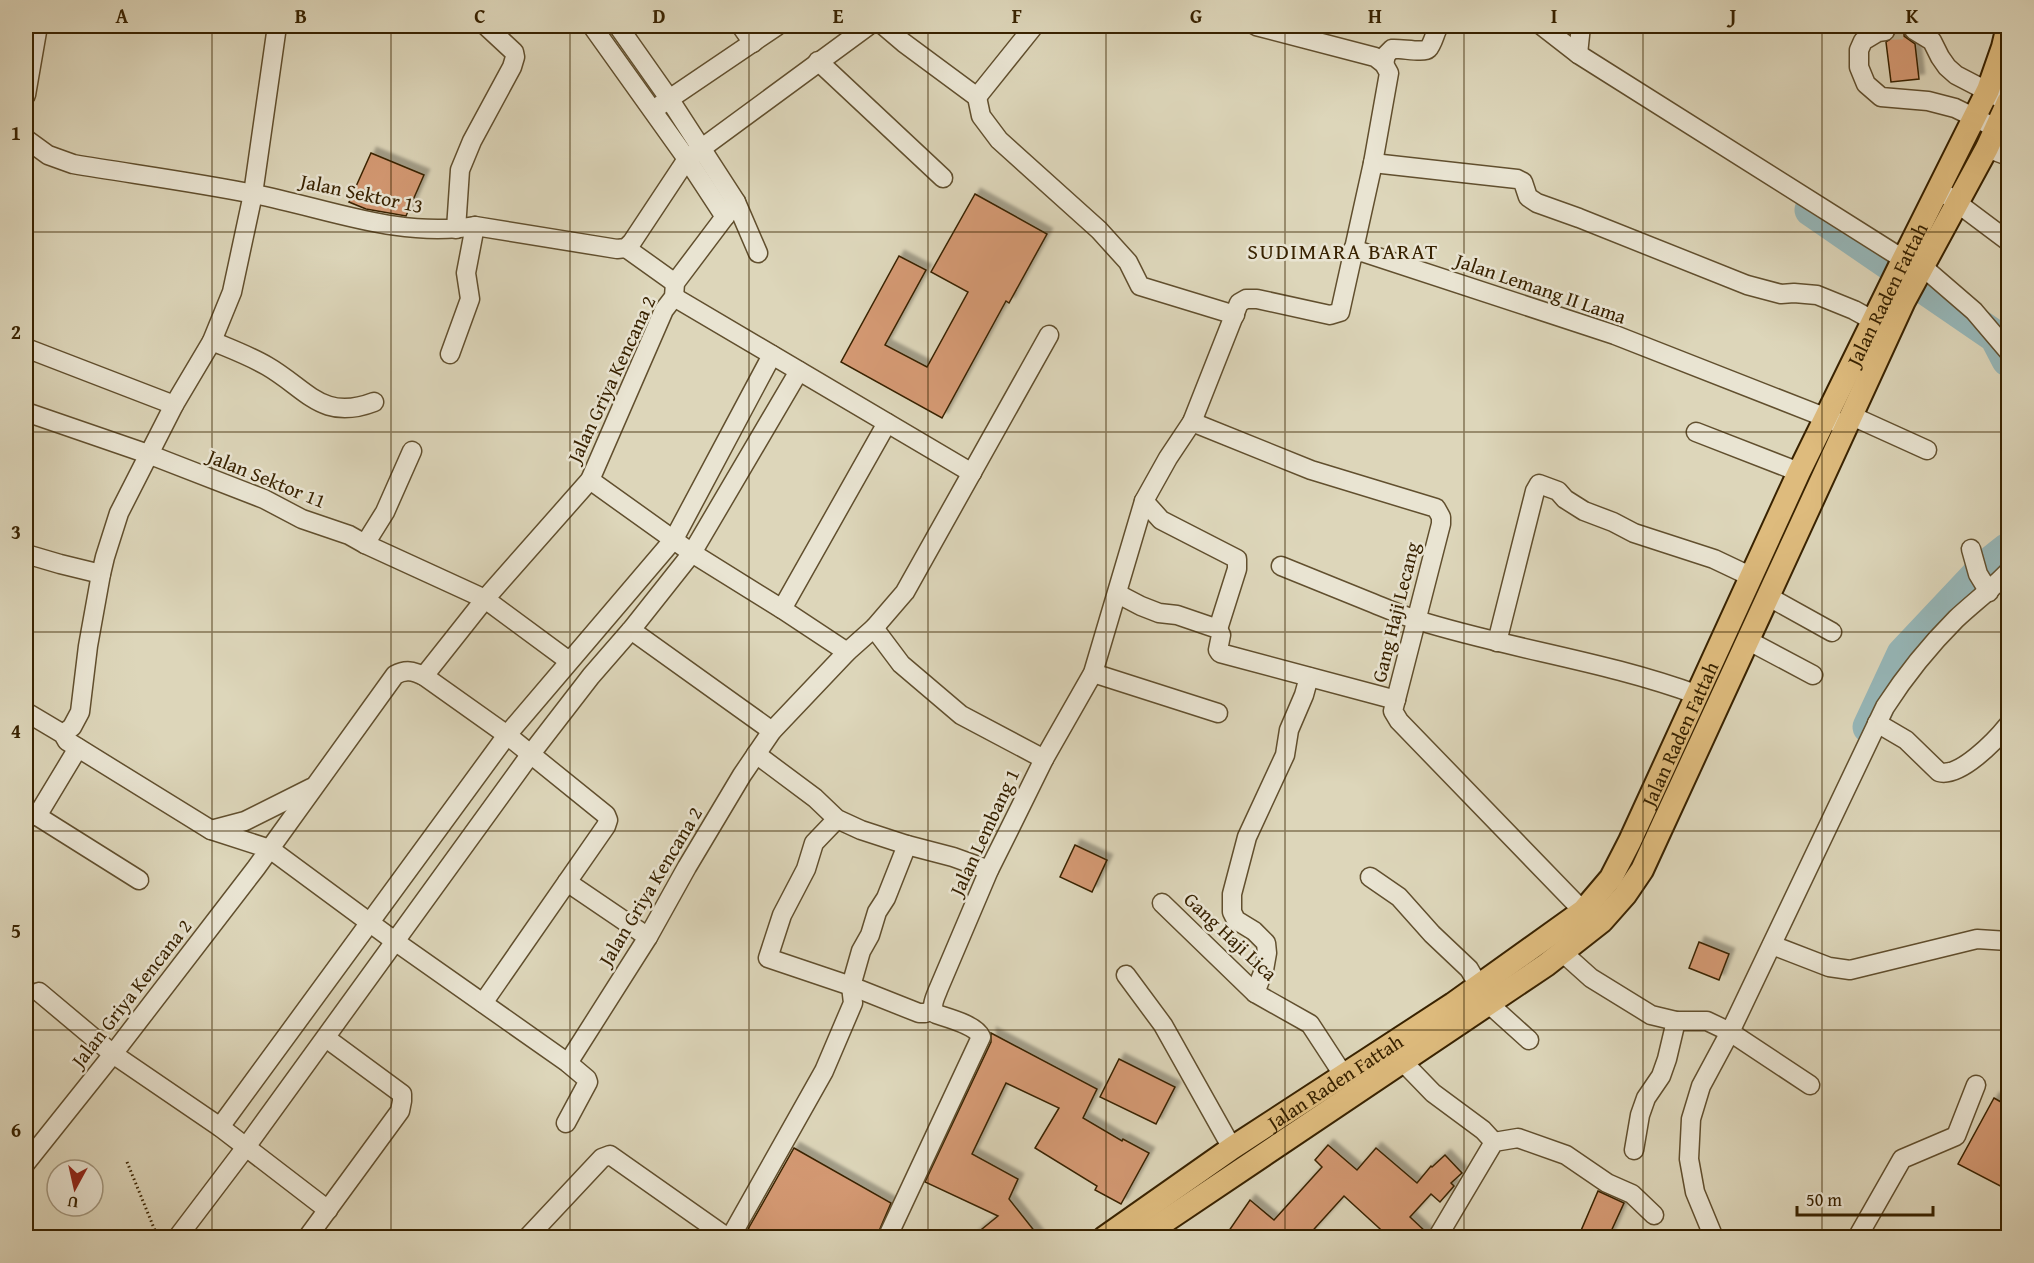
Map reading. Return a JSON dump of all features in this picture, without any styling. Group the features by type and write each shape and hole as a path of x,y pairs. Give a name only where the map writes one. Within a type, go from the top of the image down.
{"main road":[{"name":"Jalan Raden Fattah","path":"1948,196 1974,117 1988,90 2003,47 2007,26"},
{"name":"Jalan Raden Fattah","path":"1104,1238 1232,1148 1344,1076 1562,952 1602,921 1625,895 1642,870 1850,421 1896,297 1948,196 1991,138 2008,102"},
{"name":"Jalan Raden Fattah","path":"1140,1238 1403,1062 1583,911 1611,878 1799,472 1874,321 1896,297"}],"street":[{"path":"26,95 38,26"},
{"path":"63,734 72,727 80,712 88,646 101,574 119,513 174,405 212,342 232,292 253,194 276,26"},
{"path":"456,229 460,170 472,141 512,67 515,57 514,52 486,26"},
{"path":"592,26 652,111 736,202 758,253"},
{"path":"618,26 670,100 725,217"},
{"path":"741,26 753,43"},
{"path":"652,111 777,26"},
{"path":"675,290 626,248 694,154 868,26"},
{"path":"884,26 977,97 981,116 999,140 1099,230 1128,262 1140,286 1234,315 1239,303 1246,299 1257,299 1337,315 1340,312 1373,163 1389,73 1376,57 1256,26"},
{"path":"977,97 1034,26"},
{"path":"1384,64 1386,55 1392,48 1423,51 1428,49 1439,26"},
{"path":"1542,26 1578,54 1911,266 1974,311 2008,351"},
{"path":"1578,54 1581,26"},
{"path":"1914,30 1932,40 1940,57 1956,75 2008,102"},
{"path":"1885,31 1863,40 1859,50 1859,67 1866,84 1881,97 1928,101 1955,108 1974,117 2008,156"},
{"path":"818,61 943,178"},
{"name":"Jalan Sektor 13","path":"26,139 48,155 73,164 253,194 311,206 369,222 424,230 475,226 617,249 626,248"},
{"path":"1373,163 1517,179 1523,182 1528,197 1537,203 1747,285 1781,294 1817,295 1874,321"},
{"path":"1948,196 2008,241"},
{"name":"Jalan Griya Kencana 2","path":"26,1163 113,1054 270,849 394,675 407,671 424,676 485,599 590,480 664,310 675,290 736,202"},
{"path":"450,354 470,299 466,273 475,226"},
{"name":"Jalan Lemang II Lama","path":"1353,249 1615,335 1826,418 1850,421 1927,450"},
{"name":"Jalan Griya Kencana 2","path":"675,290 772,355 972,473"},
{"name":"Jalan Lembang 1","path":"933,1010 938,990 989,870 1044,759 1093,673 1144,501 1168,458 1192,422 1234,315"},
{"name":"Jalan Griya Kencana 2","path":"568,1063 648,937 687,867 772,731 847,652 874,628 905,592 1049,335"},
{"path":"212,342 267,366 303,392 326,405 348,410 374,402"},
{"path":"26,348 174,405"},
{"path":"220,1127 507,735 674,539 772,355"},
{"path":"177,1238 326,1038 530,754 692,553 799,371"},
{"name":"Jalan Sektor 11","path":"26,412 148,454 264,499 302,519 349,535 485,599"},
{"name":"Gang Haji Lecang","path":"1192,422 1311,470 1436,508 1441,517 1441,524 1393,711 1399,721 1583,911"},
{"path":"782,609 887,423"},
{"path":"1696,432 1799,472"},
{"path":"365,544 385,512 412,451"},
{"name":"Jalan Griya Kencana 2","path":"590,480 692,553 847,652"},
{"path":"1497,642 1519,548 1539,484 1558,491 1564,500 1584,511 1634,533 1714,559 1752,577"},
{"path":"1144,501 1161,520 1237,559 1237,569 1218,629"},
{"path":"1971,549 1985,585"},
{"path":"26,554 101,574"},
{"path":"1281,566 1415,620 1497,642 1579,659 1698,694"},
{"path":"1713,1238 1695,1192 1689,1158 1692,1119 1720,1027 1772,945 1885,707 1904,677 1985,585 2008,572"},
{"path":"1118,594 1159,613 1177,615 1218,629 1221,634 1218,650 1220,653 1396,700"},
{"path":"1769,597 1832,632"},
{"path":"485,599 569,661"},
{"path":"874,628 901,664 961,715 1044,759"},
{"path":"631,630 772,731"},
{"path":"1749,641 1813,675"},
{"path":"1093,673 1218,713"},
{"path":"424,676 507,735 606,815 608,820 483,1003"},
{"path":"1255,993 1264,970 1266,943 1254,931 1236,920 1232,912 1232,894 1247,837 1285,756 1289,730 1309,677"},
{"path":"26,712 63,734 67,741 78,748 212,830 270,849 396,942 568,1063 588,1082 566,1123"},
{"path":"1877,723 1906,740 1939,771 1945,773 2002,745 2008,725"},
{"path":"78,748 31,813 139,880"},
{"path":"756,754 815,798 837,819 861,830 989,870"},
{"name":"Jalan Griya Kencana 2","path":"212,830 245,821 315,786"},
{"path":"837,819 814,843 806,868 782,915 768,958 851,986 919,1013 933,1010 936,1014 972,1028 979,1032 981,1037 888,1238"},
{"path":"527,1238 605,1155 610,1155 704,1230 729,1238 824,1071 853,1004 851,986 861,951 870,934 877,912 886,898 907,845"},
{"path":"1370,877 1399,897 1432,934 1469,969 1508,1032 1529,1040"},
{"path":"567,882 648,937"},
{"name":"Gang Haji Lica","path":"1162,903 1255,993 1310,1024 1344,1076"},
{"path":"1772,945 1828,967 1850,970 1977,939 2008,941"},
{"path":"1562,952 1591,978 1652,1015 1720,1027 1810,1086"},
{"path":"1126,975 1164,1024 1232,1148"},
{"path":"39,992 113,1054 220,1127 328,1210"},
{"path":"1634,1150 1640,1115 1646,1098 1661,1076 1668,1059 1676,1021"},
{"path":"307,1238 399,1111 402,1101 402,1094 326,1038"},
{"path":"1403,1062 1433,1093 1483,1130 1494,1142"},
{"path":"1857,1238 1902,1159 1956,1136 1976,1085"},
{"path":"1437,1238 1494,1142 1518,1138 1566,1155 1607,1183 1632,1194 1654,1215"}],"path":[{"path":"127,1162 158,1238"}],"building":[{"path":"1895,26 1904,26 1904,36 1915,44 1919,79 1891,82 1886,42 1895,36"},
{"path":"371,153 424,175 406,216 366,209 349,202"},
{"path":"975,194 1047,234 1009,303 1006,301 942,418 841,362 899,256 926,270 885,345 927,367 968,292 931,272"},
{"path":"1075,845 1107,860 1092,892 1060,877"},
{"path":"1699,942 1729,954 1719,980 1689,968"},
{"path":"991,1033 1097,1089 1083,1118 1122,1141 1123,1139 1149,1153 1121,1204 1095,1190 1097,1186 1035,1148 1059,1108 1006,1083 972,1154 1018,1179 1009,1199 1040,1238 971,1238 998,1216 925,1182 991,1042"},
{"path":"1119,1059 1175,1087 1156,1124 1100,1097"},
{"path":"1994,1098 2008,1106 2008,1190 1958,1164"},
{"path":"1328,1145 1357,1170 1376,1148 1417,1183 1431,1166 1445,1155 1462,1173 1451,1183 1454,1186 1440,1202 1431,1194 1410,1217 1427,1233 1426,1238 1390,1238 1344,1196 1306,1238 1224,1238 1250,1200 1274,1220 1322,1167 1315,1160"},
{"path":"794,1148 891,1203 876,1238 743,1238"},
{"path":"1598,1191 1624,1203 1608,1238 1590,1238 1580,1233"}],"waterway":[{"path":"1811,210 1996,337 2008,360"},
{"path":"1869,727 1903,654 1984,568 2008,549"}],"tunnel":[{"path":"1885,31 1914,30"}],"district":[{"name":"SUDIMARA BARAT","path":"1343,251"}]}
